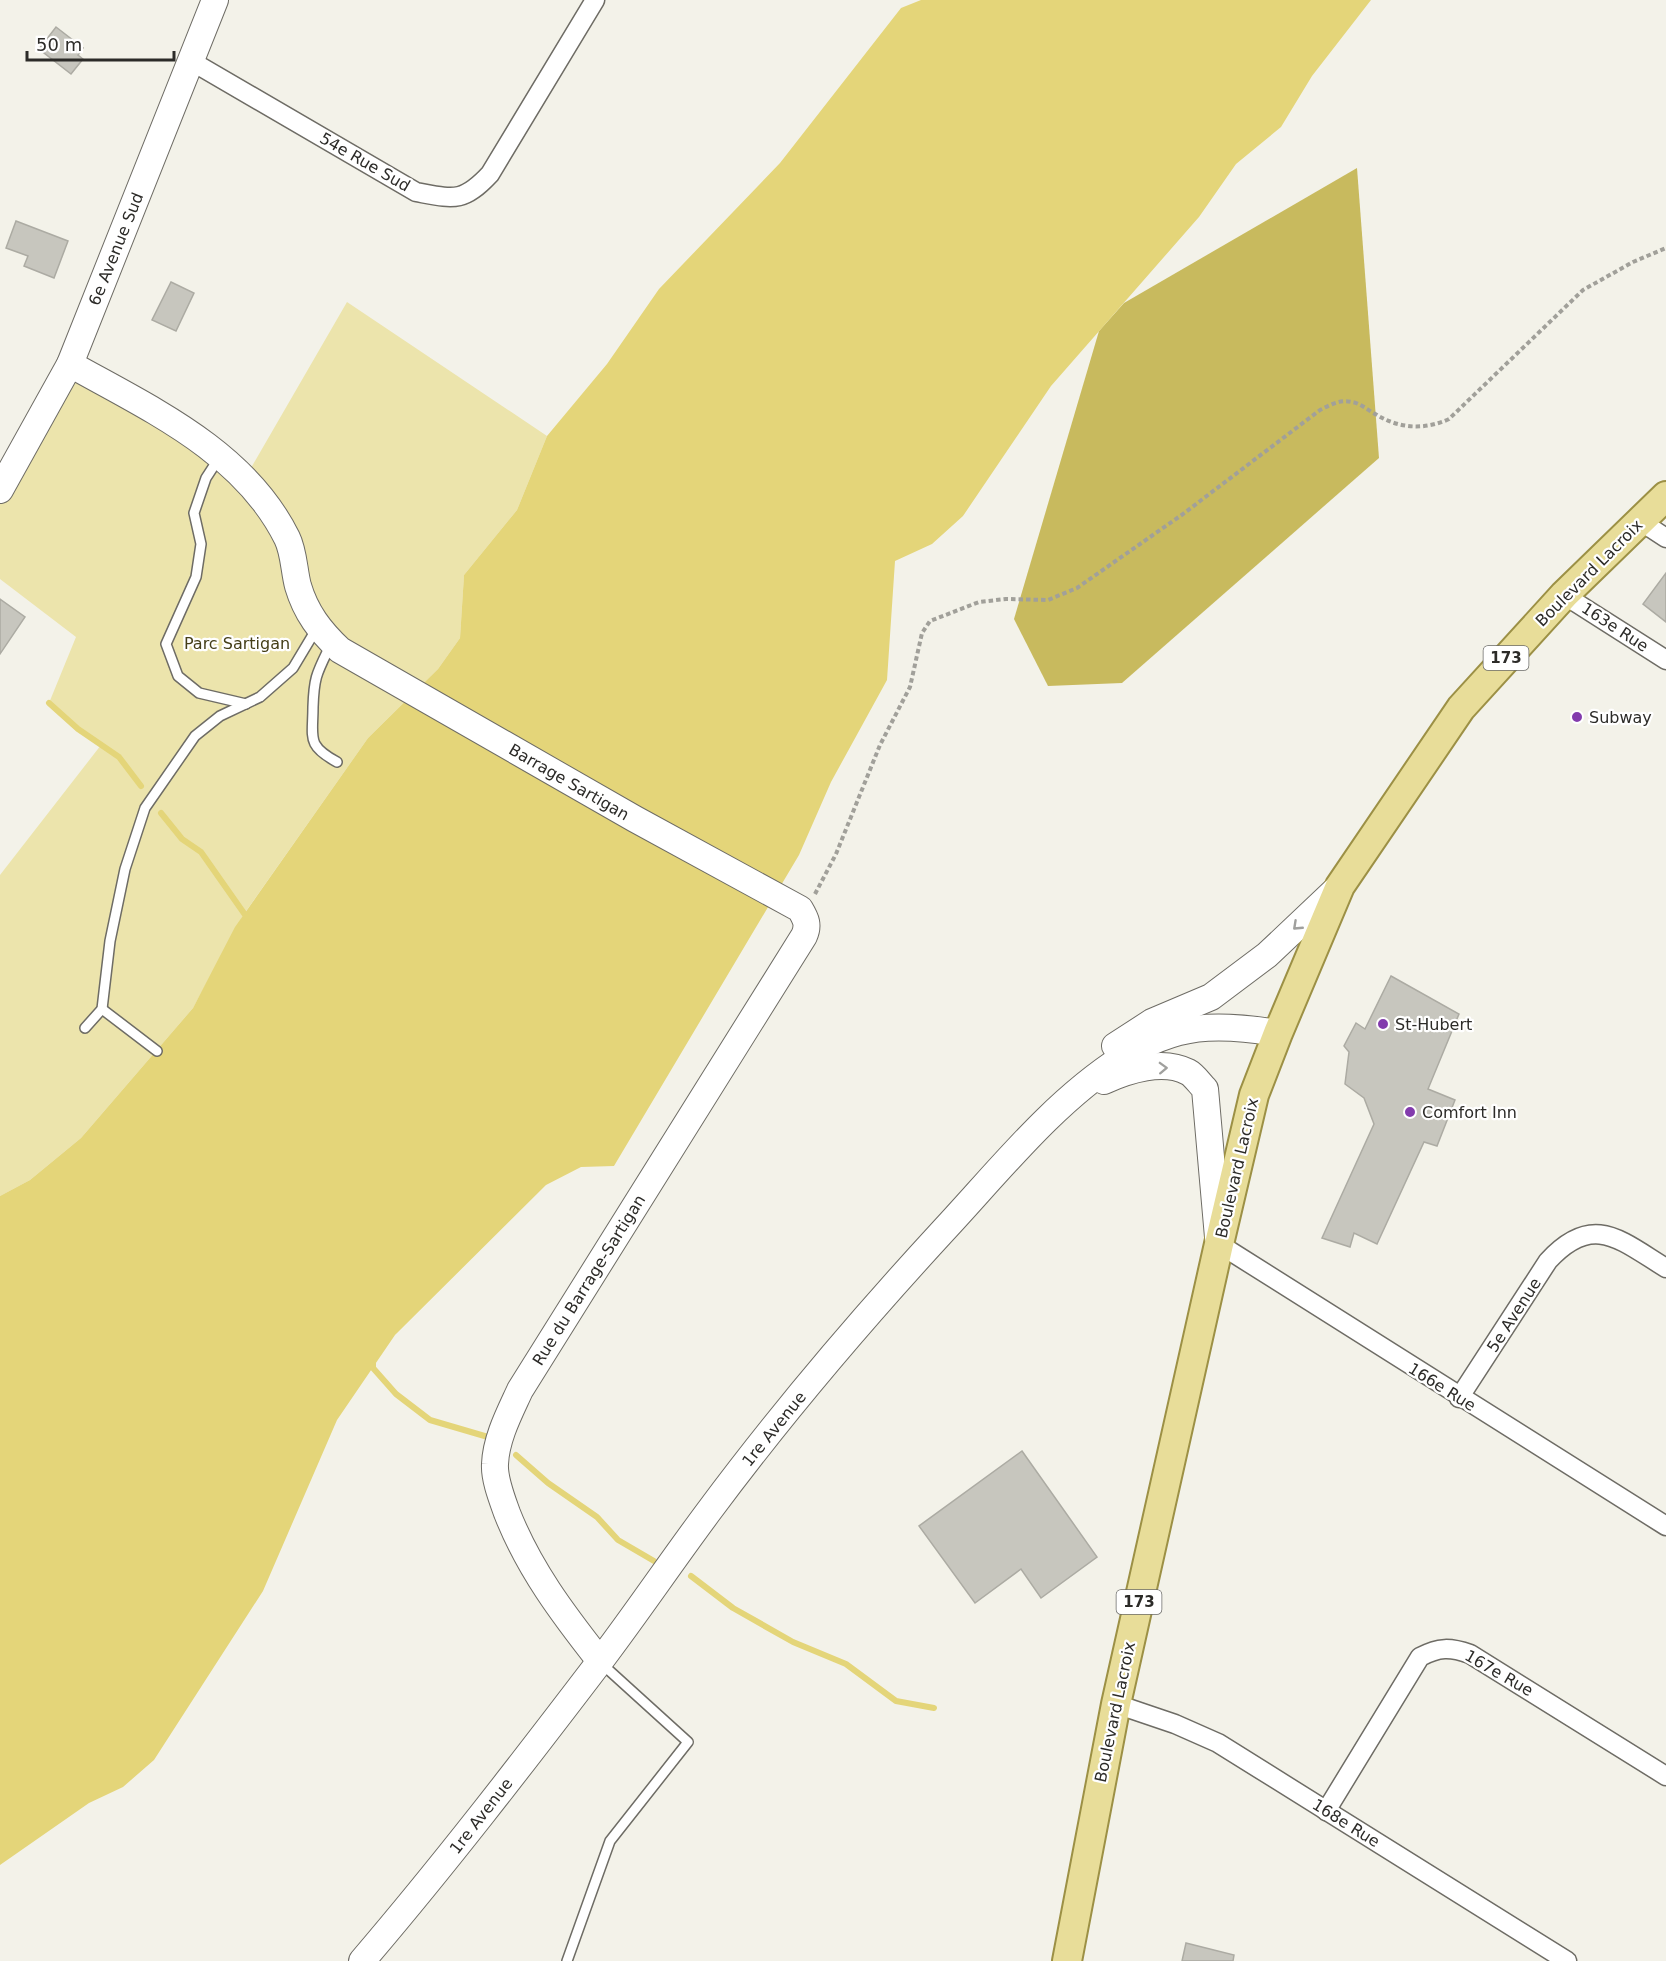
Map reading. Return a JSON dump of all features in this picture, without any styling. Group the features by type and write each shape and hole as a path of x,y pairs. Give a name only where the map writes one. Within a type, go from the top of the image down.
{"main road":[{"name":"6e Avenue Sud","path":"0,490 70,364 215,0"},
{"path":"70,364 178,424 221,456 257,492 288,539 298,588 329,640"},
{"name":"Boulevard Lacroix","path":"1067,1961 1116,1704 1219,1244 1254,1095 1278,1033 1340,886 1461,708 1564,595 1666,496"},
{"name":"Barrage Sartigan","path":"329,640 635,819 802,912"},
{"path":"1068,1096 1102,1055 1152,1022 1211,998 1267,955 1340,886"},
{"name":"Rue du Barrage-Sartigan","path":"600,1661 549,1595 520,1548 501,1497 495,1464 503,1426 520,1389 804,936 808,927 802,912"},
{"name":"1re Avenue","path":"362,1961 438,1872 600,1661 710,1509 780,1420 908,1269 1068,1096 1125,1056 1173,1034 1204,1026 1239,1027 1278,1033"},
{"path":"1068,1096 1128,1071 1170,1066 1189,1072 1205,1089 1219,1244"}],"street":[{"name":"54e Rue Sud","path":"191,61 416,192 446,197 472,193 490,174 595,0"},
{"path":"1640,521 1666,538"},
{"name":"163e Rue","path":"1564,595 1666,660"},
{"name":"5e Avenue","path":"1459,1398 1548,1261 1561,1247 1575,1238 1593,1234 1617,1238 1666,1268"},
{"name":"166e Rue","path":"1219,1244 1459,1398 1666,1526"},
{"name":"167e Rue","path":"1326,1811 1420,1657 1434,1650 1452,1647 1470,1654 1666,1776"},
{"name":"168e Rue","path":"1116,1704 1175,1724 1218,1743 1567,1961"}],"lane":[{"path":"221,456 206,478 194,513 201,544 196,577 166,644 178,676 199,693 246,704"},
{"path":"85,1028 102,1009 110,941 124,868 145,808 195,735 220,716 260,697 329,640"},
{"path":"329,640 313,681 310,734 323,754 337,762"},
{"path":"102,1009 156,1051"},
{"path":"567,1961 610,1841 688,1742 600,1661"}],"path":[{"path":"802,912 836,854 880,745 910,687 922,633 930,621 979,602 1006,599 1048,600 1077,588 1183,514 1320,410 1336,402 1352,402 1385,420 1405,426 1433,426 1449,419 1583,290 1633,261 1666,248"}],"green space":[{"name":"Parc Sartigan","path":"347,302 547,436 517,510 464,575 460,638 438,669 368,738 244,914 193,1008 81,1138 30,1180 0,1196 0,875 101,745 49,703 76,637 0,579 0,490 70,364 244,480"}],"shaded area":[{"path":"921,0 1371,0 1312,76 1281,127 1236,164 1199,217 1051,386 963,516 932,544 895,561 887,680 831,782 799,855 614,1166 581,1167 546,1185 395,1335 337,1420 263,1591 154,1760 123,1787 89,1803 0,1865 0,1196 30,1180 81,1138 193,1008 235,927 368,738 438,669 460,638 464,575 517,510 547,436 607,364 659,289 780,163 901,8"},
{"path":"1357,168 1379,458 1122,683 1048,686 1014,619 1099,331 1124,303"}],"building":[{"path":"56,27 83,48 78,55 83,59 71,74 39,49"},
{"path":"16,221 68,241 54,278 24,266 28,256 6,248"},
{"path":"171,282 194,293 176,331 152,320"},
{"path":"1666,573 1666,622 1643,604"},
{"path":"0,599 25,617 0,654"},
{"name":"Comfort Inn","path":"1391,976 1459,1014 1428,1089 1455,1100 1437,1146 1424,1142 1377,1244 1354,1233 1350,1247 1322,1238 1374,1124 1364,1098 1345,1084 1349,1052 1344,1046 1356,1023 1365,1029"},
{"path":"1022,1451 1097,1557 1041,1598 1021,1569 975,1603 919,1526"},
{"path":"1186,1943 1234,1955 1233,1961 1182,1961"}],"waterway":[{"path":"49,703 78,729 119,757 141,786"},
{"path":"161,813 182,839 201,852 248,919"},
{"path":"373,1362 373,1368 396,1394 430,1420 488,1437"},
{"path":"516,1455 548,1483 597,1517 618,1540 654,1561"},
{"path":"691,1576 733,1608 793,1642 846,1664 896,1701 934,1708"}],"place":[{"name":"Subway","path":"1577,717"},
{"name":"St-Hubert","path":"1383,1024"},
{"name":"Comfort Inn","path":"1410,1112"}]}
